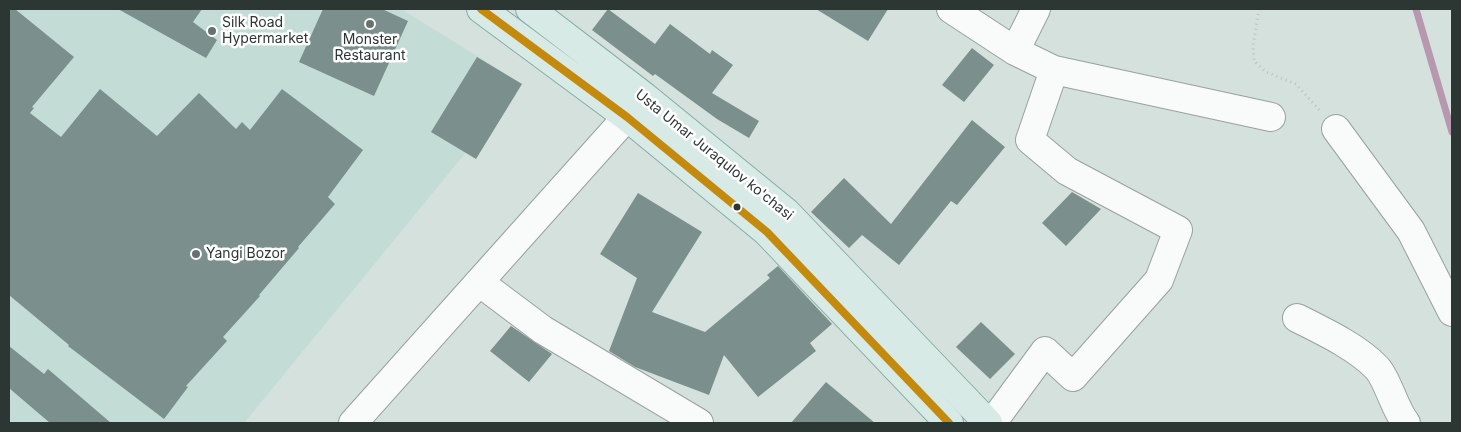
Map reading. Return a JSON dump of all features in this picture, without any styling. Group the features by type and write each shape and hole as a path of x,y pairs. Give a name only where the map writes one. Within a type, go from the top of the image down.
{"main road":[{"name":"Usta Umar Juraqulov ko'chasi","path":"481,9 626,118 767,232 949,423"},
{"name":"Usta Umar Juraqulov ko'chasi","path":"530,9 645,97 786,212 990,423"}],"street":[{"path":"951,9 1014,51 1054,70 1271,117"},
{"path":"1014,51 1036,9"},
{"path":"990,423 1045,351 1073,377 1159,280 1178,230 1067,171 1030,140 1054,70"},
{"path":"354,423 645,97"},
{"path":"1336,129 1410,231 1452,312"},
{"path":"479,282 543,330 699,423"},
{"path":"1297,318 1337,338 1378,369 1399,414 1406,423"}],"path":[{"path":"1259,9 1254,61 1266,72 1296,84 1336,129"}],"shaded area":[{"name":"Yangi Bozor","path":"9,9 401,9 522,84 244,423 9,423"}],"building":[{"path":"9,9 15,9 74,57 32,107 34,108 30,113 61,137 100,89 157,136 199,93 236,129 242,122 250,130 282,89 363,150 328,197 335,204 298,247 260,296 223,337 227,341 186,386 188,387 164,419 68,346 9,295"},
{"path":"118,9 202,9 193,22 217,40 206,58"},
{"path":"323,9 382,9 408,21 374,96 299,62"},
{"path":"608,9 655,44 670,24 710,54 712,50 733,65 712,93 759,121 749,138 717,119 655,74 653,76 592,30"},
{"path":"816,9 888,9 868,41"},
{"path":"972,48 994,65 964,102 942,85"},
{"path":"477,57 522,84 476,159 431,132"},
{"path":"972,120 1005,147 957,205 951,201 899,265 862,235 849,248 811,212 844,178 891,224"},
{"path":"1072,192 1101,209 1066,246 1042,223"},
{"path":"638,193 702,232 652,312 705,332 770,278 767,275 778,266 832,324 810,343 816,351 758,397 724,355 709,395 635,367 609,351 637,278 600,254"},
{"path":"981,322 1015,354 990,379 956,347"},
{"path":"511,326 552,354 529,382 490,351"},
{"path":"9,346 44,374 48,369 111,423 50,423 9,388"},
{"path":"826,382 875,423 791,423"}],"waterway":[{"path":"1416,9 1452,132"}],"transit line":[{"path":"481,9 627,117 767,232 949,423"}],"place":[{"name":"Monster Restaurant","path":"370,24"},
{"name":"Silk Road Hypermarket","path":"212,31"},
{"name":"Yangi Bozor","path":"196,254"}]}
